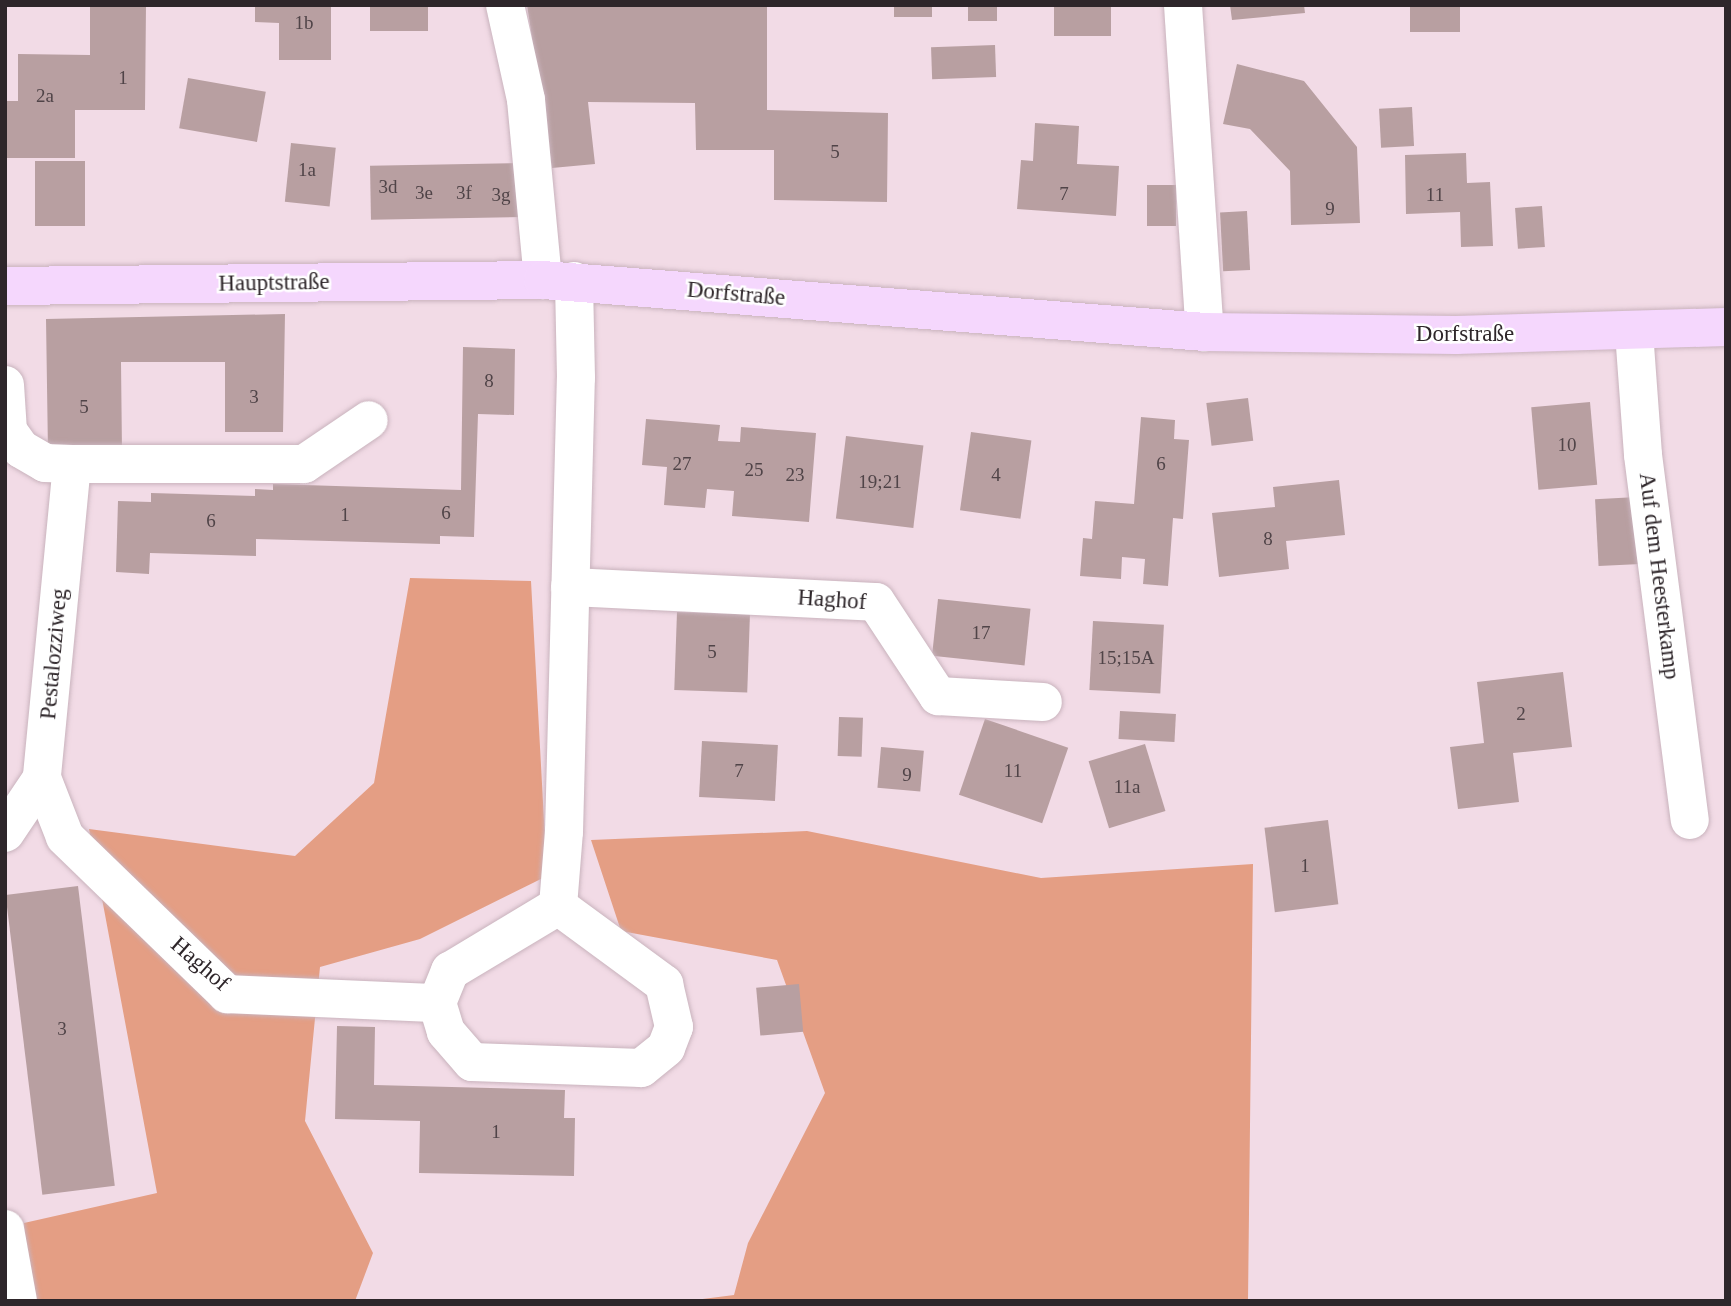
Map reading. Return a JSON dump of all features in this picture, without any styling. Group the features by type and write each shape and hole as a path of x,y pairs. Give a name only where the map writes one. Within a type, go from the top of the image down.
{"main road":[{"name":"Hauptstraße","path":"5,286 559,281"},
{"name":"Dorfstraße","path":"559,281 1205,332 1634,332 1726,327"}],"lane":[{"path":"505,5 526,100 559,281 570,587 564,832 558,906"},
{"path":"1183,5 1205,332"},
{"name":"Auf dem Heesterkamp","path":"1634,332 1643,455 1690,820"},
{"path":"5,385 8,431 21,449 45,463 304,464 369,421"},
{"name":"Pestalozziweg","path":"5,833 43,778 72,464"},
{"name":"Haghof","path":"570,587 876,602 938,696 1044,702"},
{"name":"Haghof","path":"43,778 65,837 227,994 437,1003"},
{"path":"558,906 664,985 673,1018 666,1048 641,1068 471,1062 446,1032 437,1003 450,971 558,906"},
{"path":"5,1228 18,1301"}],"shaded area":[{"path":"410,578 531,581 547,876 420,939 320,967 305,1121 373,1253 355,1301 28,1301 24,1223 157,1193 89,829 295,856 374,783"},
{"path":"807,831 1041,878 1253,864 1248,1301 687,1301 734,1295 748,1243 825,1093 777,960 621,931 591,840"}],"building":[{"path":"90,5 146,5 145,110 75,110 75,158 5,158 5,101 18,101 18,54 90,55"},
{"path":"255,5 331,5 331,60 279,60 279,23 255,22"},
{"path":"370,5 428,5 428,31 370,31"},
{"path":"527,5 767,5 767,110 888,113 887,202 774,200 774,150 696,150 695,103 588,102 595,164 552,168"},
{"path":"894,5 932,5 932,17 894,17"},
{"path":"968,5 997,5 997,21 968,21"},
{"path":"1054,5 1111,5 1111,36 1054,36"},
{"path":"1230,5 1304,5 1305,13 1232,20"},
{"path":"1410,5 1460,5 1460,32 1410,32"},
{"path":"995,45 996,77 932,79 931,47"},
{"path":"1237,64 1304,81 1357,147 1360,223 1291,225 1290,171 1250,129 1223,124"},
{"path":"188,78 266,92 257,142 179,128"},
{"path":"1412,107 1414,146 1381,148 1379,109"},
{"path":"1035,123 1079,126 1077,164 1119,166 1116,216 1017,209 1021,160 1033,161"},
{"path":"291,143 336,148 330,206 285,202"},
{"path":"1466,153 1467,183 1490,182 1493,246 1461,247 1460,212 1406,214 1405,155"},
{"path":"35,161 85,161 85,226 35,226"},
{"path":"521,163 522,217 371,220 370,166"},
{"path":"1147,185 1176,185 1176,226 1147,226"},
{"path":"1542,206 1545,247 1518,249 1515,208"},
{"path":"1247,211 1250,270 1223,271 1220,212"},
{"path":"285,314 283,432 225,432 225,362 121,362 122,452 48,453 46,319"},
{"path":"463,347 515,349 514,415 478,414 474,537 440,536 440,544 256,539 256,556 150,553 149,574 116,572 118,501 151,502 151,493 255,496 255,489 273,490 273,484 461,490"},
{"path":"1248,398 1253,441 1212,446 1206,403"},
{"path":"1590,402 1597,485 1538,490 1531,407"},
{"path":"1141,417 1175,420 1174,439 1189,440 1183,519 1173,518 1168,586 1143,584 1145,559 1122,557 1121,579 1080,576 1083,538 1092,539 1095,501 1134,504"},
{"path":"646,419 720,425 718,441 740,442 741,427 816,433 809,522 732,516 734,491 707,489 705,508 664,505 667,467 642,465"},
{"path":"971,432 1031,440 1020,519 960,510"},
{"path":"846,436 923,446 913,528 836,518"},
{"path":"1339,480 1345,535 1286,541 1289,569 1219,577 1212,513 1275,507 1273,487"},
{"path":"1637,497 1641,564 1599,566 1595,499"},
{"path":"938,599 1030,609 1025,665 932,656"},
{"path":"677,612 750,615 747,693 674,690"},
{"path":"1093,621 1164,625 1160,694 1089,690"},
{"path":"1563,672 1572,747 1513,753 1519,802 1458,809 1450,747 1484,743 1477,682"},
{"path":"1120,711 1176,714 1174,742 1119,739"},
{"path":"839,717 863,718 862,757 838,756"},
{"path":"985,719 1068,748 1042,823 959,795"},
{"path":"702,741 778,745 775,801 699,797"},
{"path":"1145,744 1165,811 1109,828 1089,761"},
{"path":"881,747 924,751 920,792 877,788"},
{"path":"1328,820 1338,904 1275,912 1264,828"},
{"path":"78,886 115,1186 42,1195 6,895"},
{"path":"799,984 803,1032 760,1036 756,988"},
{"path":"337,1026 375,1027 374,1085 565,1090 564,1118 575,1118 574,1176 419,1173 420,1121 335,1119"}]}
